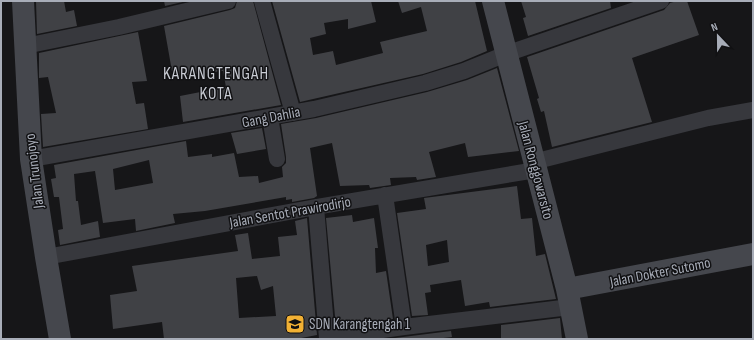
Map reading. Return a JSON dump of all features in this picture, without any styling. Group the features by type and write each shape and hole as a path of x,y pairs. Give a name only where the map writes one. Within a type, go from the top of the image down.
{"street":[{"name":"Jalan Trunojoyo","path":"22,1 31,159 60,339"},
{"path":"25,46 119,27 228,1"},
{"path":"262,1 293,113"},
{"name":"Jalan Ronggowarsito","path":"493,1 577,339"},
{"name":"Gang Dahlia","path":"31,159 293,113 425,83 464,71 506,54 661,1"},
{"name":"Jalan Sentot Prawirodirjo","path":"46,257 534,166 694,121 753,110"},
{"path":"270,117 277,160"},
{"path":"385,195 404,327"},
{"path":"316,207 326,339 351,337 568,298"},
{"name":"Jalan Dokter Sutomo","path":"568,298 753,254"}],"building":[{"path":"36,1 64,1 66,12 74,10 77,26 37,34"},
{"path":"164,1 187,1 165,6"},
{"path":"237,1 253,1 281,105 183,122 180,96 226,87 223,71 173,77 164,26 230,10 235,8"},
{"path":"272,1 371,1 376,22 348,29 348,19 324,23 326,34 310,38 313,55 333,51 336,65 383,53 380,42 427,31 421,7 402,13 398,1 475,1 487,51 461,62 423,74 300,102"},
{"path":"521,1 610,1 611,8 528,36 523,18 526,17"},
{"path":"687,1 699,35 632,58 652,122 552,147 544,111 541,112 537,99 539,98 527,57 664,10 670,3"},
{"path":"138,32 147,81 132,82 136,104 144,103 148,129 43,147 41,114 56,113 48,77 39,78 39,53"},
{"path":"497,68 519,151 468,157 465,143 429,152 436,177 417,180 416,177 390,178 391,185 370,188 369,185 340,186 332,143 310,148 317,196 314,198 292,202 292,199 286,200 286,197 205,211 173,214 175,223 136,231 135,219 103,223 95,171 74,174 76,201 78,201 81,225 98,221 100,237 60,245 58,230 63,229 59,197 54,197 51,179 56,178 54,165 186,141 188,157 212,154 212,157 234,153 239,177 258,176 259,183 283,177 282,167 286,163 286,157 281,124 316,118 427,92 467,80","holes":["149,160 153,183 115,190 113,169"]},
{"path":"262,128 266,149 237,154 231,133"},
{"path":"517,186 521,219 532,218 536,256 545,254 556,299 490,307 489,302 465,306 461,280 430,285 431,292 425,293 428,315 412,316 397,213 426,209 424,198","holes":["447,240 449,262 428,266 426,245"]},
{"path":"352,215 353,222 374,218 378,248 375,248 376,273 386,271 393,319 336,327 326,218"},
{"path":"307,218 317,335 296,339 164,339 162,322 113,329 110,295 137,291 132,266 238,251 235,235 248,233 252,259 280,256 278,237 297,235 295,221","holes":["257,276 261,290 273,286 276,316 239,318 236,278"]},
{"path":"560,318 562,339 501,339 501,325"},
{"path":"451,331 452,337 435,339 387,339"}],"place":[{"name":"SDN Karangtengah 1","path":"295,324"}],"district":[{"name":"KARANGTENGAH KOTA","path":"216,83"}]}
